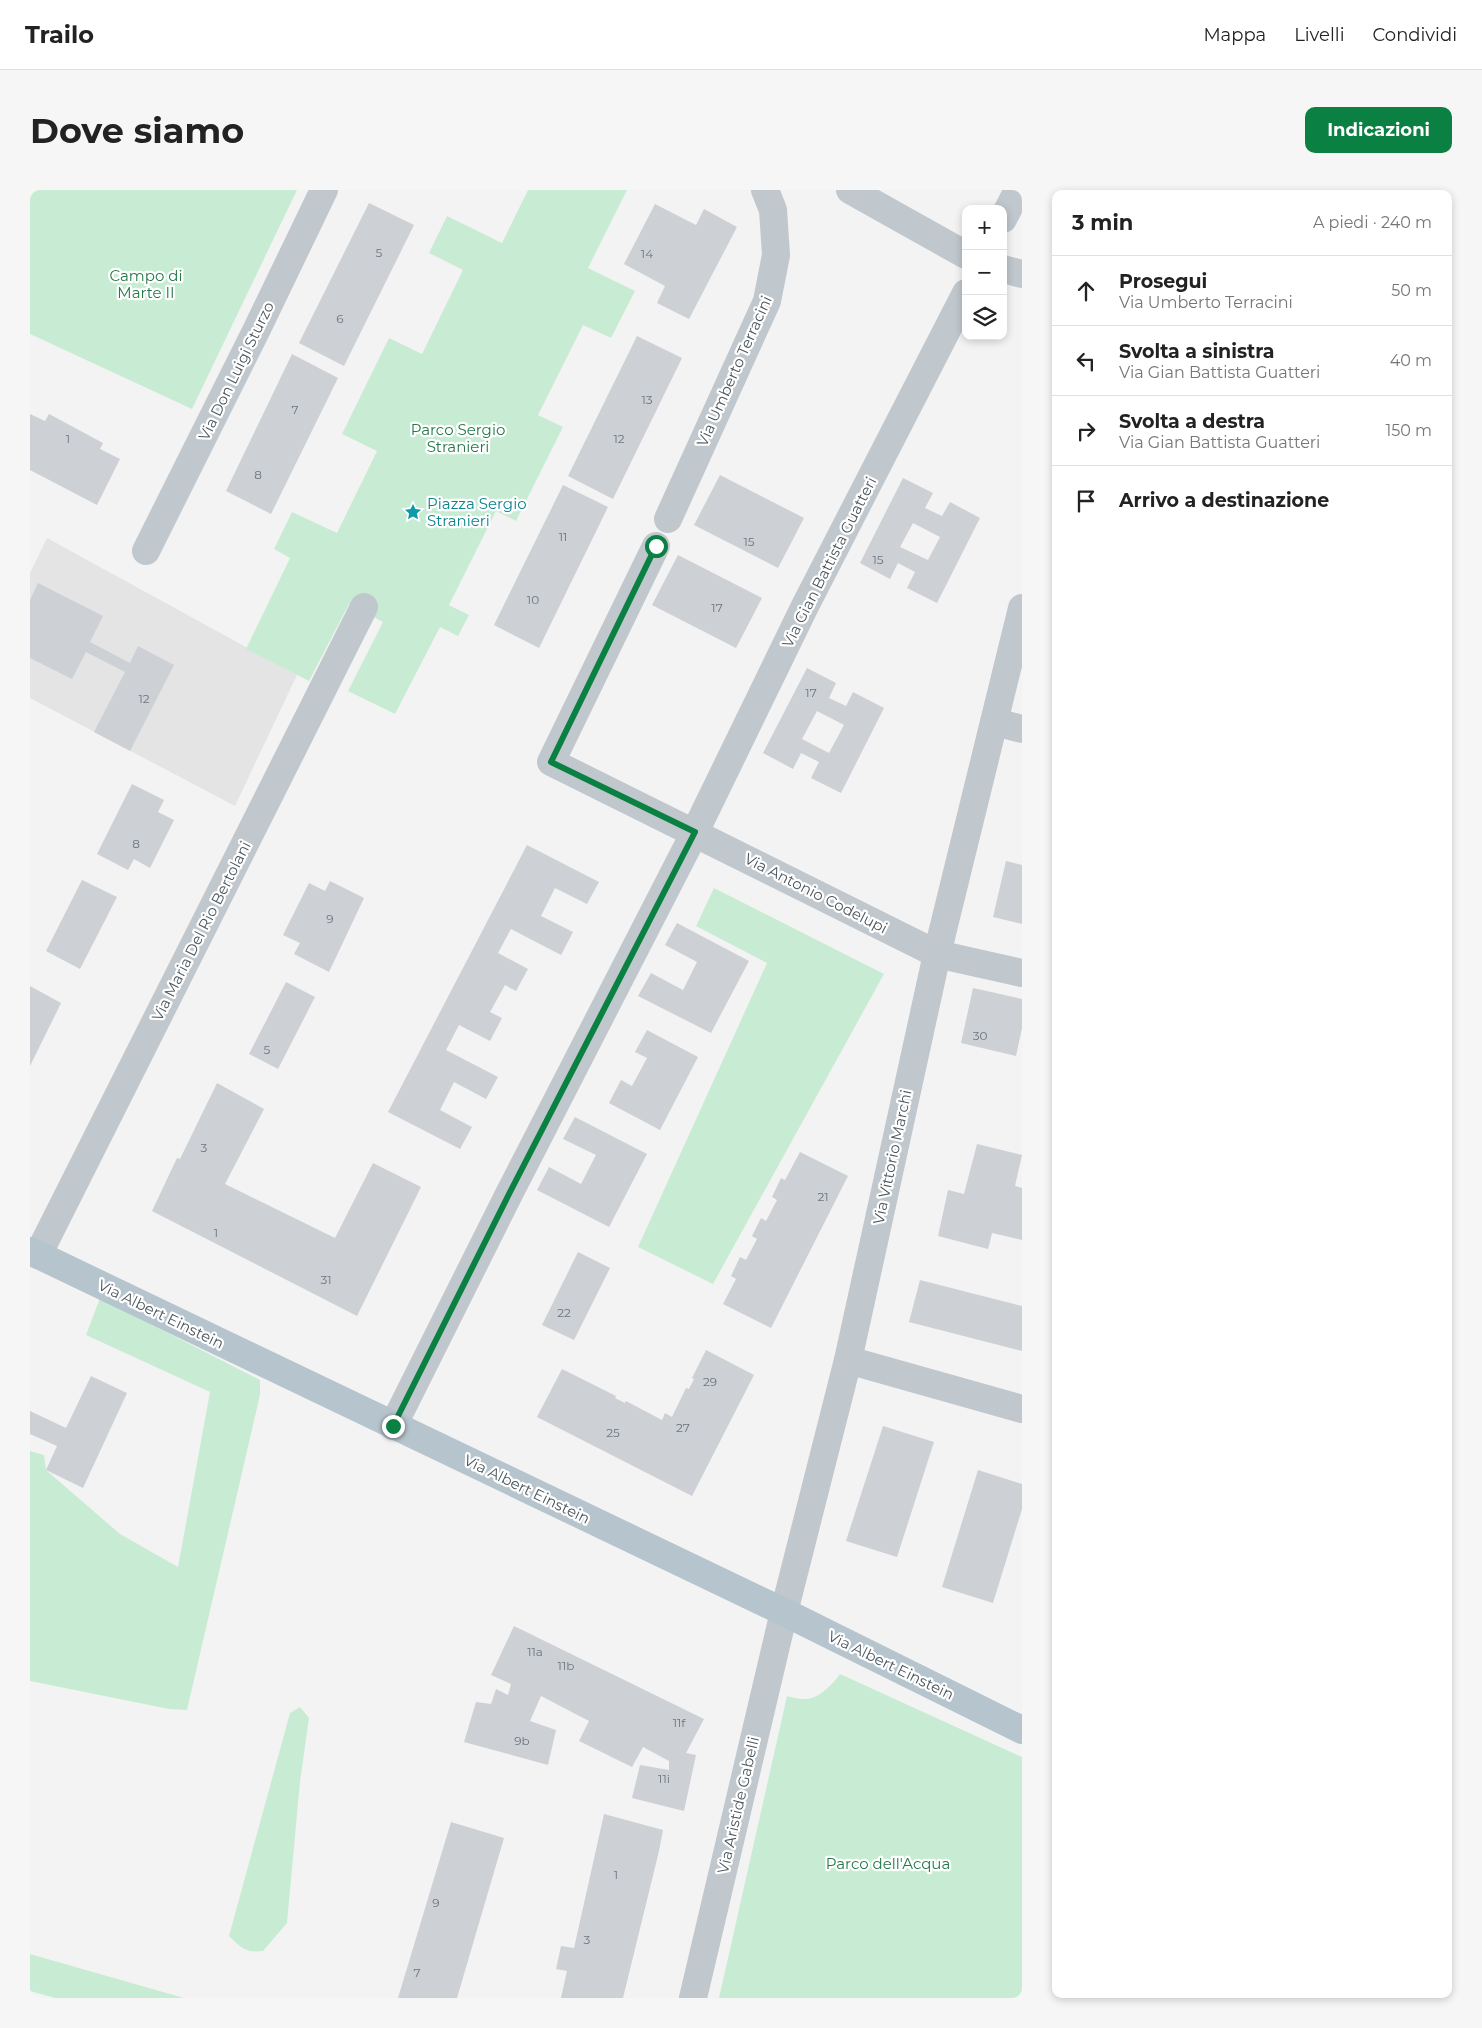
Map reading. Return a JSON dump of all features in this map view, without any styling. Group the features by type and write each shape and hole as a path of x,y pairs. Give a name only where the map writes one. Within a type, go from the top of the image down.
{"main road":[{"name":"Via Albert Einstein","path":"34,1253 784,1612 1022,1730"}],"street":[{"name":"Via Don Luigi Sturzo","path":"146,552 324,190"},
{"name":"Via Umberto Terracini","path":"668,519 767,301 776,255 773,210 765,190"},
{"path":"850,190 962,253"},
{"path":"1007,211 1018,190"},
{"path":"1007,270 1022,274"},
{"name":"Via Gian Battista Guatteri","path":"393,1426 509,1194 695,832 812,593 965,295"},
{"path":"656,546 551,762 695,832"},
{"name":"Via Maria Del Rio Bertolani","path":"34,1253 276,783 364,607"},
{"name":"Via Vittorio Marchi","path":"784,1612 848,1360 937,954 1022,608"},
{"path":"995,722 1022,728"},
{"name":"Via Antonio Codelupi","path":"695,832 937,954"},
{"path":"937,954 1022,973"},
{"path":"848,1360 1022,1409"},
{"name":"Via Aristide Gabelli","path":"693,1998 784,1612"}],"shaded area":[{"path":"47,538 297,675 235,806 30,698 30,573"}],"green space":[{"name":"Campo di Marte II","path":"30,190 297,190 192,409 30,334"},
{"name":"Parco Sergio Stranieri","path":"528,190 627,190 588,268 635,291 611,338 583,325 538,415 563,427 516,521 496,511 449,605 469,615 458,636 440,627 395,714 348,691 383,622 349,604 309,681 246,649 290,558 274,549 292,512 337,533 377,451 342,434 389,338 422,354 463,270 429,253 447,216 502,243"},
{"path":"714,888 884,974 713,1284 638,1247 767,963 696,926"},
{"path":"100,1298 260,1380 260,1395 187,1710 169,1709 30,1681 30,1451 44,1455 46,1470 120,1534 178,1567 210,1392 86,1335"},
{"name":"Parco dell'Acqua","path":"840,1674 1022,1757 1022,1998 719,1998 787,1696 803,1699 814,1697 829,1687"},
{"path":"300,1707 309,1718 300,1782 287,1923 263,1951 252,1951 241,1947 229,1936 290,1713"},
{"path":"30,1954 184,1998 55,1998 30,1991"}],"building":[{"path":"369,203 414,225 344,366 299,343"},
{"path":"655,204 696,225 704,209 737,227 689,319 657,303 665,286 624,264"},
{"path":"637,336 682,358 613,499 568,476"},
{"path":"292,354 338,378 271,514 226,491"},
{"path":"30,414 45,421 49,414 103,443 100,449 120,459 97,505 30,470"},
{"path":"720,475 804,518 778,568 694,525"},
{"path":"903,478 933,493 925,508 942,516 950,502 980,518 937,603 907,588 915,572 898,563 890,579 860,563","holes":["913,523 940,537 928,560 900,547"]},
{"path":"563,485 608,507 539,648 494,625"},
{"path":"678,555 762,598 736,648 652,605"},
{"path":"38,583 103,616 90,642 130,663 138,646 174,665 130,751 94,732 125,672 86,652 72,679 30,658 30,600"},
{"path":"807,668 836,683 829,698 846,706 853,692 884,708 841,793 811,778 819,762 801,753 793,769 763,753","holes":["817,711 844,725 829,753 802,739"]},
{"path":"132,784 164,800 158,812 174,820 150,868 134,859 128,870 97,854"},
{"path":"527,845 599,882 587,904 555,888 541,916 573,932 561,955 511,929 498,953 528,969 516,991 505,985 490,1012 502,1018 490,1041 459,1025 446,1050 498,1077 486,1099 454,1082 440,1110 472,1127 460,1149 388,1112"},
{"path":"1006,861 1022,865 1022,924 993,917"},
{"path":"82,880 117,897 80,969 46,951"},
{"path":"330,881 364,898 329,972 294,954 300,943 283,935 309,883 325,891"},
{"path":"677,923 749,961 711,1033 638,996 651,973 683,990 697,962 665,945"},
{"path":"286,982 315,997 278,1069 249,1054"},
{"path":"30,986 61,1003 30,1066"},
{"path":"973,988 1022,999 1022,1028 1016,1056 961,1043"},
{"path":"647,1030 698,1057 660,1130 609,1103 621,1080 632,1086 647,1058 635,1052"},
{"path":"217,1083 264,1109 225,1184 335,1238 373,1163 421,1187 357,1316 152,1211 177,1158 180,1159"},
{"path":"575,1117 647,1154 609,1227 537,1190 549,1167 581,1184 596,1155 563,1139"},
{"path":"977,1144 1022,1155 1015,1186 1022,1188 1022,1240 992,1233 988,1249 938,1236 948,1190 964,1194"},
{"path":"800,1152 848,1176 771,1328 723,1304 736,1279 731,1276 740,1257 746,1260 757,1239 752,1236 761,1218 766,1221 777,1200 772,1197 781,1178 785,1180"},
{"path":"578,1252 610,1268 574,1340 542,1325"},
{"path":"920,1280 1022,1306 1022,1351 909,1322"},
{"path":"706,1350 754,1375 692,1496 537,1417 562,1369 616,1396 615,1398 625,1403 626,1401 662,1420 665,1413 672,1417 686,1388 689,1389 694,1379 692,1378"},
{"path":"91,1376 127,1393 83,1488 46,1470 57,1446 30,1434 30,1411 66,1428"},
{"path":"883,1426 934,1442 897,1557 846,1541"},
{"path":"978,1470 1022,1484 1022,1509 993,1603 942,1587"},
{"path":"514,1626 704,1719 686,1753 696,1755 684,1811 632,1798 640,1765 669,1770 669,1761 643,1747 632,1767 579,1741 589,1721 541,1696 530,1721 556,1730 548,1765 464,1742 476,1702 491,1704 496,1689 508,1695 511,1684 491,1675"},
{"path":"604,1814 663,1830 659,1851 623,1998 561,1998 567,1971 556,1969 561,1946 574,1948"},
{"path":"451,1822 504,1838 457,1998 398,1998"}],"place":[{"name":"Piazza Sergio Stranieri","path":"413,512"}],"route":[{"path":"393,1426 509,1194 695,832 551,762 656,546"}]}
